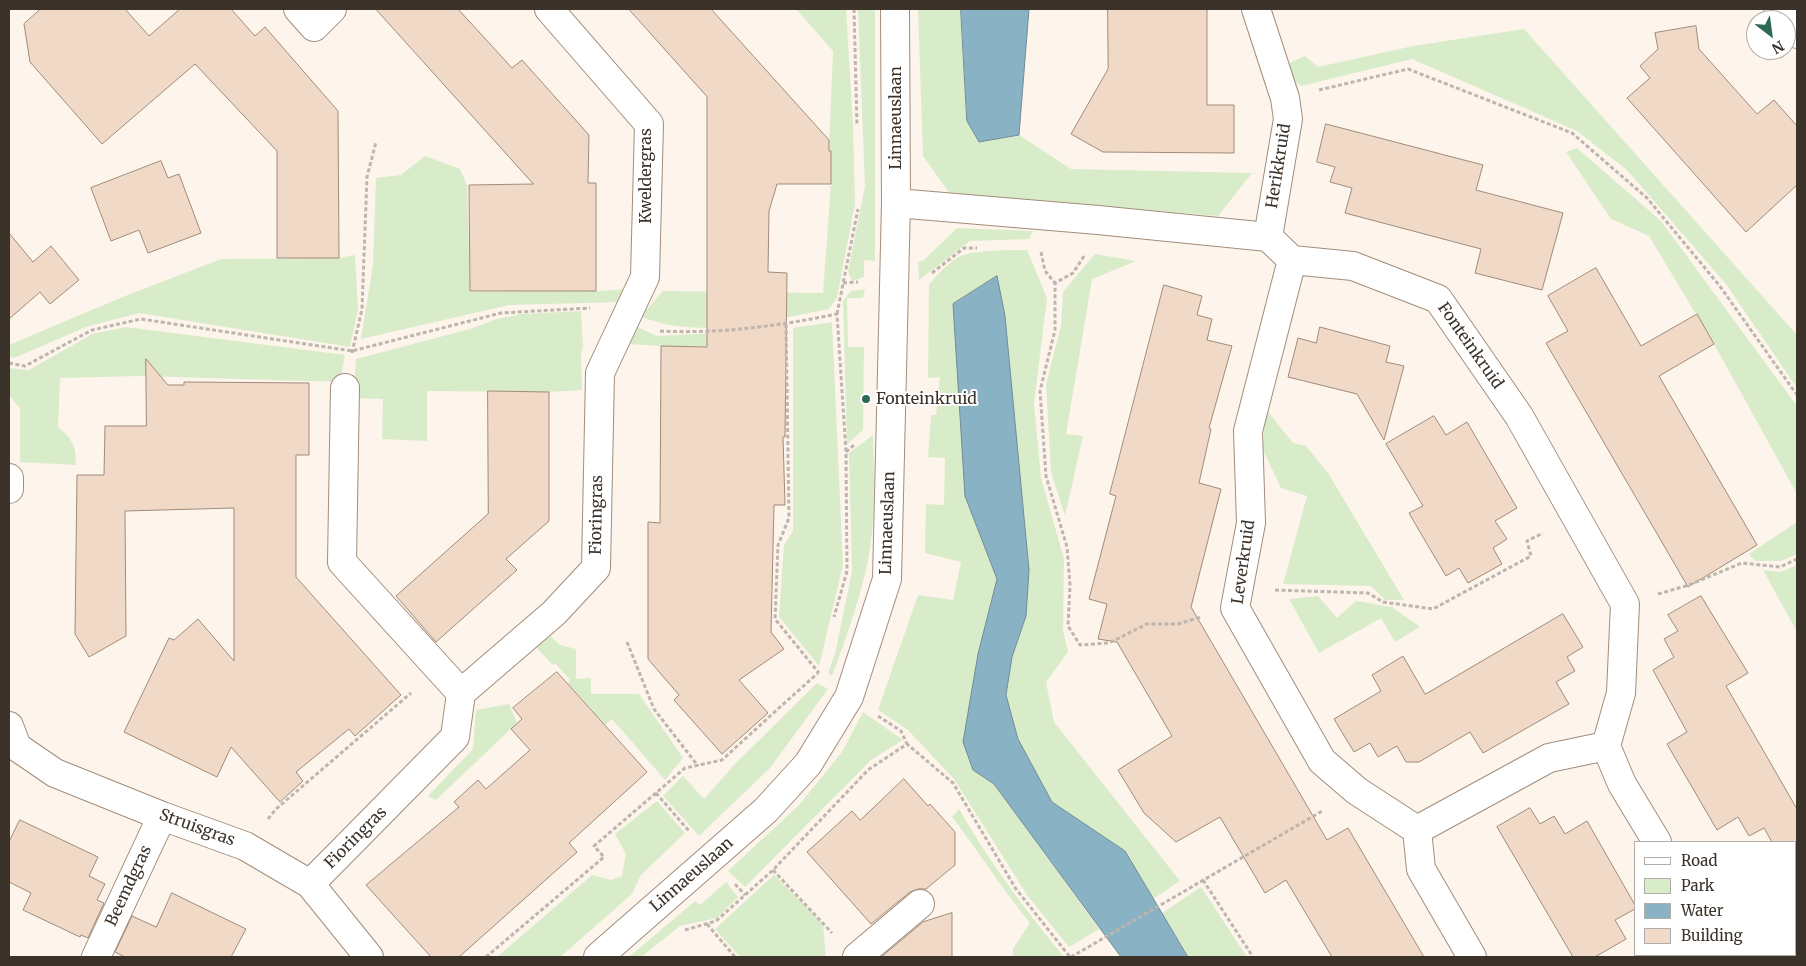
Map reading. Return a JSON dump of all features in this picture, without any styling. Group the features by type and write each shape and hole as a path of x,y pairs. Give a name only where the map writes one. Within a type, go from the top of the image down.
{"street":[{"path":"298,9 314,27 332,9"},
{"name":"Kweldergras","path":"549,9 649,124 645,277 628,315"},
{"name":"Linnaeuslaan","path":"598,957 766,810 808,764 849,697 887,579 896,203 895,9"},
{"name":"Herikkruid","path":"1256,9 1285,98 1288,119 1268,237"},
{"path":"1778,9 1797,34"},
{"path":"896,203 1268,237 1292,260"},
{"name":"Fonteinkruid","path":"1292,260 1353,266 1438,298 1519,416 1625,604"},
{"name":"Leverkruid","path":"1292,260 1248,431 1251,523 1235,608 1322,762 1357,791 1416,830"},
{"name":"Fioringras","path":"310,884 455,737 460,693 554,613 596,568 600,373 628,315"},
{"path":"345,388 342,562 460,693"},
{"path":"9,478 9,490"},
{"path":"1625,604 1621,693 1606,746 1622,784 1656,841"},
{"name":"Struisgras","path":"9,726 17,747 55,773 162,816 244,846 310,884 369,957"},
{"path":"1472,957 1421,869 1416,830 1549,758 1606,746"},
{"name":"Beemdgras","path":"96,957 162,816"},
{"path":"857,957 920,904"}],"path":[{"path":"854,9 858,135"},
{"path":"1285,98 1408,69 1572,133 1647,198 1719,285 1797,395"},
{"path":"345,388 362,309 367,177 376,142"},
{"path":"832,626 848,571 846,452 837,314 859,202"},
{"path":"1040,246 1045,271 1055,282 1055,330 1040,391 1046,476 1067,546 1070,585 1068,626 1080,645 1109,643 1147,624 1178,624 1235,608 1277,589 1368,593 1383,602 1433,609 1531,556 1527,541 1575,514"},
{"path":"1055,282 1073,273 1088,249"},
{"path":"9,363 25,366 92,330 141,319 352,351 501,313 615,306 628,315 660,331 710,332 786,324 837,314"},
{"path":"786,324 788,518 778,545 775,619 819,673"},
{"path":"1625,604 1689,585 1742,563 1780,567 1797,559"},
{"path":"627,642 654,709 698,766"},
{"path":"486,957 604,857 594,846 685,768 722,760 819,673 821,664"},
{"path":"244,846 276,809 438,669"},
{"path":"683,931 716,922 773,870 868,770 907,744 953,783 1016,889 1070,957 1357,791"},
{"path":"656,793 690,832"},
{"path":"773,870 834,935"},
{"path":"1203,880 1253,957"},
{"path":"706,924 734,957"}],"green space":[{"path":"796,9 846,9 853,125 855,204 837,298 829,309 754,324 715,328 663,324 640,317 663,291 823,293 831,184 831,151 829,149 833,51"},
{"path":"858,9 875,9 875,261 864,260 864,277 852,281 848,272 865,186"},
{"path":"918,9 961,9 967,120 979,142 1019,135 1071,169 1252,173 1218,216 1078,204 975,199 950,194 923,156"},
{"path":"1524,29 1797,335 1797,388 1726,284 1627,170 1577,131 1412,59 1301,86 1291,80 1287,64 1305,56 1318,67 1413,46"},
{"path":"1577,148 1661,221 1797,406 1797,494 1714,344 1649,236 1611,219 1566,152"},
{"path":"425,156 460,169 467,185 470,292 628,289 620,302 509,305 361,339 373,264 376,178 401,175"},
{"path":"957,228 1033,231 1029,239 970,241 919,280 918,262 924,260"},
{"path":"1027,250 1047,298 1034,404 1041,478 1064,559 1063,630 1068,652 1046,682 1054,722 1180,881 1153,899 1125,851 1052,802 1018,739 1006,695 1012,657 1026,616 965,496 997,579 978,654 973,770 994,784 1099,929 1069,947 1027,895 954,779 908,730 878,710 918,595 953,600 961,562 925,553 926,504 944,505 945,458 928,457 931,415 936,415 940,377 928,378 929,284 948,265 961,256 983,251"},
{"path":"1095,254 1136,261 1092,279 1066,434 1083,436 1065,516 1051,472 1046,384 1061,326 1063,292"},
{"path":"355,255 358,309 350,347 139,313 86,327 14,358 9,356 9,345 120,298 221,259 339,258"},
{"path":"865,289 863,298 847,298 848,347 864,347 863,430 847,444 843,301 851,291"},
{"path":"581,311 583,347 581,352 582,390 549,392 427,391 427,441 382,439 383,399 353,398 356,359 470,329 497,319 522,314"},
{"path":"832,322 843,565 819,666 779,617 784,545 793,531 793,328"},
{"path":"126,327 345,355 340,382 140,376 60,378 58,427 73,443 76,465 20,462 20,408 9,395 9,368 29,370 92,334"},
{"path":"637,327 657,336 783,330 764,347 628,344"},
{"path":"1265,408 1293,443 1306,446 1328,473 1404,600 1385,600 1371,586 1283,584 1307,496 1281,488 1263,450"},
{"path":"873,435 874,482 871,545 857,604 832,676 828,673 835,654 852,571 849,453"},
{"path":"1797,522 1797,554 1781,561 1755,561 1749,554"},
{"path":"1797,565 1797,632 1763,570 1781,572"},
{"path":"1318,596 1337,618 1356,601 1392,607 1420,627 1395,642 1381,618 1319,653 1289,599"},
{"path":"548,634 560,645 576,649 576,679 591,678 591,694 639,694 683,758 665,780 612,719 605,725 568,683 570,680 555,663 553,665 535,646"},
{"path":"817,683 828,689 770,768 699,836 663,796 683,776 704,799 735,764"},
{"path":"509,704 517,723 436,800 428,796 473,749 476,710"},
{"path":"863,712 903,740 871,760 745,887 728,871 799,805 842,752"},
{"path":"657,801 685,833 641,875 632,894 560,957 497,957 592,875 611,880 622,876 626,854 615,834"},
{"path":"959,809 1008,885 1064,957 1013,957 1013,949 1030,923 952,817"},
{"path":"774,875 823,924 826,957 740,957 715,929"},
{"path":"726,882 738,897 717,918 680,926 641,957 629,957 695,901 700,905"},
{"path":"1201,887 1247,957 1189,957 1162,913"}],"water":[{"path":"961,9 1029,9 1019,135 979,142 967,121"},
{"path":"997,276 1005,316 1029,570 1026,616 1012,657 1006,695 1018,739 1052,802 1125,851 1188,957 1121,957 994,784 973,770 963,742 978,654 997,579 965,496 953,304"}],"building":[{"path":"41,9 125,9 149,36 180,9 231,9 255,36 265,27 338,111 339,258 277,258 277,151 195,64 102,144 30,62 24,24"},
{"path":"376,9 458,9 512,68 522,60 589,135 588,183 596,183 596,291 470,291 469,185 533,184"},
{"path":"629,9 711,9 829,140 829,151 831,151 831,184 777,184 769,211 768,272 787,273 785,437 783,437 785,505 774,505 771,632 784,649 739,680 768,713 722,754 674,700 679,695 648,659 648,522 660,523 661,346 707,347 707,97"},
{"path":"1108,9 1207,9 1207,105 1234,105 1234,153 1103,152 1071,134 1108,69"},
{"path":"1696,26 1699,49 1757,114 1774,100 1797,126 1797,185 1746,232 1627,98 1650,78 1640,66 1658,49 1655,33"},
{"path":"1326,124 1483,165 1476,190 1563,213 1542,290 1475,273 1481,249 1345,213 1352,188 1330,182 1335,167 1317,162"},
{"path":"161,161 168,178 179,174 201,233 148,253 139,230 111,241 91,188"},
{"path":"9,233 33,262 51,246 79,280 50,304 40,292 9,319"},
{"path":"1596,268 1641,346 1697,314 1714,344 1659,376 1757,545 1688,587 1546,343 1568,331 1548,296"},
{"path":"1164,285 1202,296 1197,315 1212,319 1207,340 1232,346 1209,428 1211,429 1199,483 1221,489 1191,607 1327,840 1348,828 1424,957 1332,957 1286,880 1265,893 1220,817 1176,842 1144,813 1118,770 1172,736 1117,642 1098,639 1107,604 1089,599 1116,496 1110,494"},
{"path":"1320,327 1390,346 1386,362 1404,366 1384,440 1357,394 1288,377 1298,338 1316,343"},
{"path":"146,359 168,385 184,385 184,382 309,383 309,455 296,455 296,577 401,695 355,736 349,729 296,772 303,781 280,802 231,747 217,777 124,732 169,638 174,640 198,619 234,661 234,508 125,511 126,636 89,657 75,634 77,475 104,475 105,426 146,426"},
{"path":"488,391 549,392 549,521 506,559 517,570 436,642 396,596 488,514"},
{"path":"1434,416 1446,435 1467,422 1517,508 1495,521 1507,539 1493,548 1502,564 1468,583 1459,568 1446,576 1427,544 1409,513 1423,506 1386,444"},
{"path":"1701,596 1748,673 1726,686 1797,809 1797,842 1771,841 1764,828 1749,836 1738,817 1717,830 1667,744 1687,732 1653,670 1674,657 1664,639 1678,631 1668,615"},
{"path":"1563,614 1583,647 1567,657 1575,671 1556,682 1569,704 1483,753 1470,732 1419,762 1406,762 1397,746 1378,757 1370,743 1354,752 1334,719 1381,691 1372,675 1403,656 1425,694"},
{"path":"557,672 647,772 569,843 577,852 459,957 431,957 366,885 459,807 454,802 478,780 486,789 530,750 511,729 522,719 513,708"},
{"path":"904,779 955,832 955,865 926,889 910,892 871,924 807,852 852,811 860,820"},
{"path":"1530,808 1540,824 1554,816 1565,834 1587,821 1634,903 1634,910 1615,920 1626,939 1595,957 1573,957 1497,827"},
{"path":"20,820 98,857 89,876 105,884 97,900 104,903 88,938 81,935 80,937 23,910 31,893 9,882 9,842"},
{"path":"172,893 246,929 231,957 125,957 115,952 132,916 156,927"},
{"path":"952,913 952,957 881,957 923,922"}],"place":[{"name":"Fonteinkruid","path":"866,399"}]}
